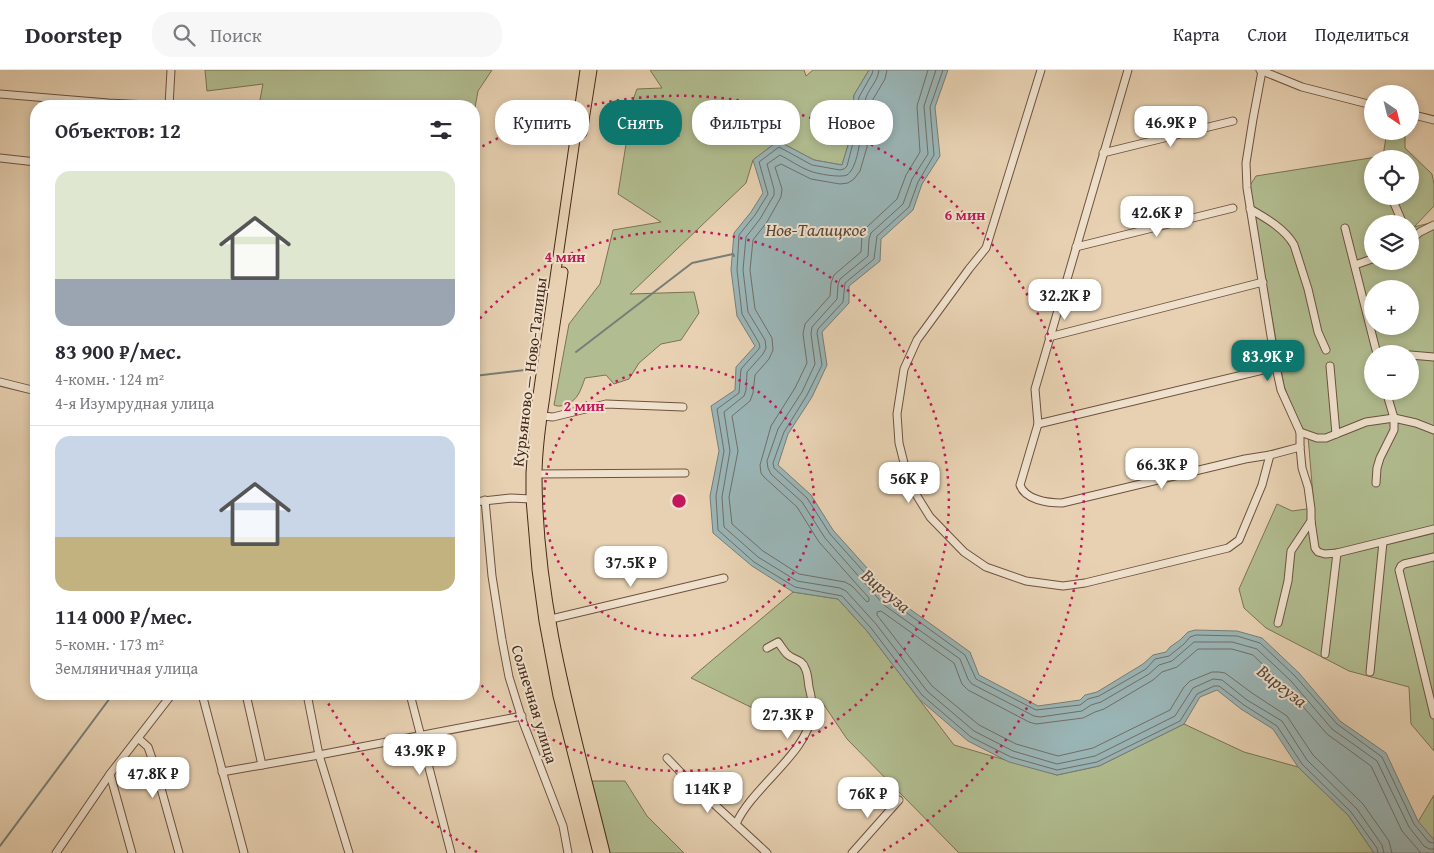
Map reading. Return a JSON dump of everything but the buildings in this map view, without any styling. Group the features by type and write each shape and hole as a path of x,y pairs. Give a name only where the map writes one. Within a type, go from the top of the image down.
{"main road":[{"name":"Курьяново — Ново-Талицы","path":"585,70 535,416 531,499 536,562 558,696 598,853"},
{"name":"Курьяново — Ново-Талицы","path":"592,70 538,444 537,474 539,529 547,620 605,853"}],"street":[{"path":"169,100 171,70"},
{"path":"1041,70 986,248 968,269 917,340 904,369 897,414 899,443 907,475 917,496 930,517 964,552 986,567 1026,581 1063,586 1084,584 1228,548 1239,540 1262,485 1270,455"},
{"path":"1128,70 1035,389 1038,424 1020,485 1025,494 1049,503 1062,503 1300,447"},
{"path":"1364,103 1302,87 1261,71 1246,163 1247,188 1254,237 1281,390 1300,432 1302,468 1308,487 1315,548 1318,552 1324,554 1336,553 1434,529"},
{"path":"0,94 72,100"},
{"path":"1419,116 1434,120"},
{"path":"1103,153 1233,121"},
{"path":"0,158 30,161"},
{"path":"1076,247 1233,208"},
{"path":"1250,209 1268,219 1291,239 1308,290 1318,332 1326,350"},
{"path":"1419,233 1434,225"},
{"path":"1344,228 1375,345"},
{"path":"1355,265 1364,262"},
{"path":"1049,337 1263,282"},
{"path":"1419,356 1434,358"},
{"path":"1330,366 1336,434"},
{"path":"1038,424 1276,367"},
{"path":"0,382 30,389"},
{"path":"1376,483 1380,458 1394,430 1394,418 1389,400"},
{"path":"542,416 553,417 606,404 682,406"},
{"path":"1300,432 1317,438 1326,438 1366,422 1394,418 1416,423 1434,430"},
{"path":"537,474 686,473"},
{"path":"480,501 511,498 531,499"},
{"name":"Солнечная улица","path":"486,500 492,576 509,677 562,826 568,853"},
{"path":"1278,623 1288,581 1291,551 1311,522"},
{"path":"1370,672 1383,542"},
{"path":"1325,654 1336,553"},
{"path":"1434,557 1404,564 1399,570 1434,715"},
{"path":"547,620 724,578"},
{"path":"736,824 745,806 801,742 812,714 811,693 805,666 798,659 787,654 778,642 767,648"},
{"path":"56,853 110,774 167,700"},
{"path":"204,700 244,853"},
{"path":"247,700 262,765"},
{"path":"309,700 319,755 349,853"},
{"path":"411,700 451,853"},
{"path":"222,772 522,716"},
{"path":"138,738 148,747 179,853"},
{"path":"667,758 687,780 767,853"},
{"path":"110,774 132,853"},
{"path":"852,853 899,800"}],"green space":[{"path":"205,70 492,70 478,91 476,100 260,100 263,84 207,91"},
{"path":"650,70 804,70 806,76 813,70 869,70 854,95 853,100 810,100 810,145 848,145 842,165 814,160 786,145 800,145 800,100 692,100 692,145 773,145 753,160 746,183 630,294 694,292 699,313 681,340 661,344 639,363 629,379 614,384 606,375 585,378 578,394 573,400 561,406 556,406 554,405 569,324 600,284 613,230 661,222 618,194 626,145 682,145 682,100 633,100 637,89 662,88"},
{"path":"1386,140 1405,140 1405,148 1407,150 1384,150"},
{"path":"1364,159 1364,205 1419,205 1419,161 1432,174 1434,206 1419,222 1419,215 1364,215 1364,270 1419,270 1419,226 1434,222 1434,751 1411,724 1409,687 1349,671 1266,628 1244,608 1239,589 1277,504 1292,511 1314,508 1308,436 1298,421 1284,386 1249,187 1256,176"},
{"path":"793,592 838,599 867,631 954,745 1057,775 1099,766 1184,724 1244,752 1298,767 1348,815 1374,853 959,853 847,739 822,702 799,700 767,715 691,678"},
{"path":"592,781 625,781 647,816 684,853 610,853"},
{"path":"1434,795 1434,840 1418,822"}],"water":[{"name":"Нов-Талицкое","path":"869,70 948,70 935,107 940,156 922,184 913,210 881,239 880,261 849,286 849,303 822,332 827,365 812,397 788,434 778,465 811,495 833,530 893,597 970,652 979,675 1038,706 1080,700 1085,695 1097,692 1143,664 1153,655 1166,652 1188,632 1195,630 1237,631 1262,638 1299,673 1340,721 1386,753 1418,821 1434,840 1434,853 1374,853 1348,815 1298,767 1273,729 1241,709 1217,690 1200,697 1184,724 1099,766 1057,775 1009,762 968,741 919,699 867,631 838,599 793,592 752,566 713,533 710,496 719,451 711,406 735,390 736,367 755,346 737,316 731,270 734,233 763,193 753,160 773,145 786,145 814,160 842,165 848,145 893,145 893,100 853,100 854,95"}],"waterway":[{"path":"576,352 692,263 733,254 734,256"},
{"path":"480,375 525,370"},
{"path":"0,846 109,700"}],"water label":[{"name":"Виргуза","path":"886,591"},
{"name":"Виргуза","path":"1282,686"}]}
